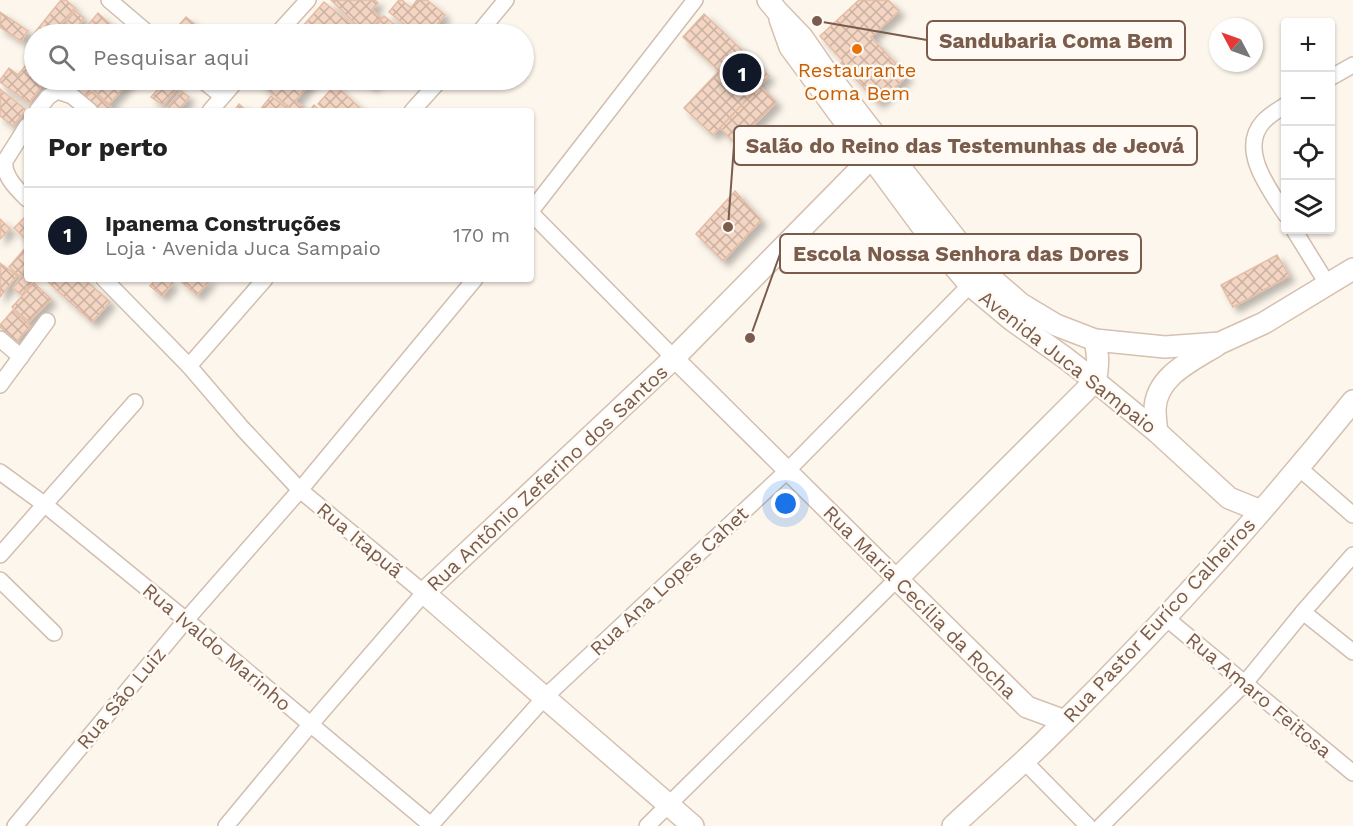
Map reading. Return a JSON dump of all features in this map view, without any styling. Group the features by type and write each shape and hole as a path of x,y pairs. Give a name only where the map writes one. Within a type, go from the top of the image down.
{"main road":[{"name":"Avenida Juca Sampaio","path":"773,6 802,37 935,244 970,285 1012,320 1095,381 1157,432 1229,498 1261,511"},
{"name":"Avenida Juca Sampaio","path":"878,152 985,273 1021,304 1056,325 1095,340 1165,347 1220,343 1264,323 1353,269"},
{"name":"Rua Antônio Zeferino dos Santos","path":"424,593 674,358 878,152"},
{"path":"897,579 1095,381 1099,357 1095,340"},
{"path":"1157,432 1155,407 1166,381 1180,367 1220,343"},
{"name":"Rua Pastor Euríco Calheiros","path":"955,825 1042,744 1166,618 1299,468 1353,401"},
{"path":"1229,498 1243,531"},
{"name":"Rua Maria Cecília da Rocha","path":"897,579 1027,707 1065,721"},
{"name":"Rua Itapuã","path":"424,593 693,826"},
{"path":"1027,707 1038,727 1042,744"}],"street":[{"path":"109,0 138,24"},
{"path":"286,24 308,0"},
{"path":"486,24 506,0"},
{"path":"534,208 695,0"},
{"path":"1335,75 1353,65"},
{"path":"214,90 222,96"},
{"path":"212,108 228,90"},
{"path":"415,108 431,90"},
{"path":"39,108 48,97 57,91 72,96 86,108"},
{"path":"1281,108 1264,120 1257,129 1253,146 1254,156 1262,177 1281,207"},
{"path":"24,131 5,161 4,167 9,178 24,196"},
{"name":"Rua Maria Cecília da Rocha","path":"534,215 674,358 897,579"},
{"path":"1296,234 1328,285"},
{"name":"Rua Itapuã","path":"107,282 189,366 242,428 300,490 424,593"},
{"path":"189,366 262,282"},
{"name":"Rua São Luiz","path":"15,826 186,620 300,490 472,282"},
{"name":"Rua Ana Lopes Cahet","path":"545,697 787,471 970,285"},
{"path":"0,385 47,321"},
{"path":"0,339 21,357"},
{"path":"0,555 135,402"},
{"path":"1299,468 1353,515"},
{"name":"Rua Ivaldo Marinho","path":"0,472 44,504 186,620 431,826 545,697"},
{"path":"1101,826 1245,683 1353,555"},
{"path":"647,826 897,579"},
{"path":"0,580 54,633"},
{"name":"Rua Antônio Zeferino dos Santos","path":"226,826 424,593"},
{"path":"1303,612 1353,652"},
{"name":"Rua Amaro Feitosa","path":"1166,618 1353,774"},
{"path":"1024,761 1088,826"}],"building":[{"path":"61,0 66,0 75,8 61,24 42,24"},
{"path":"331,0 375,0 378,3 372,9 381,18 375,24 356,24"},
{"path":"399,0 411,8 417,0 427,0 445,15 437,24 404,24 389,12"},
{"name":"Restaurante Coma Bem","path":"859,0 888,0 899,11 871,37 907,76 878,103 820,36"},
{"path":"324,2 351,24 305,24"},
{"path":"75,11 84,18 80,24 66,23"},
{"path":"0,12 24,28 24,37 21,41 0,27"},
{"path":"98,13 110,24 89,24"},
{"path":"704,14 769,76 713,135 684,108 719,71 683,37"},
{"path":"384,16 394,24 377,24"},
{"path":"186,17 195,24 180,24"},
{"path":"9,68 18,75 24,68 24,90 39,90 29,103 0,82"},
{"path":"760,86 776,102 736,144 720,128"},
{"path":"0,89 24,108 24,112 13,126 0,116"},
{"path":"67,90 90,91 82,102"},
{"path":"93,90 122,90 109,104"},
{"path":"157,90 176,90 163,105 151,97"},
{"path":"268,90 304,90 295,101 302,108 290,108"},
{"path":"331,90 340,90 360,108 323,108 318,104"},
{"path":"181,91 189,97 180,108 167,108"},
{"path":"92,92 112,108 94,108 83,100"},
{"path":"271,96 286,108 261,108"},
{"path":"735,191 761,220 723,261 696,234"},
{"path":"24,218 24,237 14,228"},
{"path":"0,219 10,229 0,239"},
{"path":"24,250 24,270 19,276 9,267"},
{"path":"1277,255 1289,276 1233,307 1221,285"},
{"path":"0,263 17,276 0,297"},
{"path":"22,276 24,282 31,283 22,295 13,288"},
{"path":"48,282 87,282 110,302 92,322"},
{"path":"153,282 173,283 162,296 150,286"},
{"path":"182,282 208,282 197,295"},
{"path":"34,283 51,299 29,322 12,307"},
{"path":"13,310 30,326 16,342 0,327"}],"place":[{"name":"Sandubaria Coma Bem","path":"817,21"},
{"name":"Restaurante Coma Bem","path":"857,49"},
{"name":"Ipanema Construções","path":"742,73"},
{"name":"Salão do Reino das Testemunhas de Jeová","path":"728,227"},
{"name":"Escola Nossa Senhora das Dores","path":"750,338"}]}
